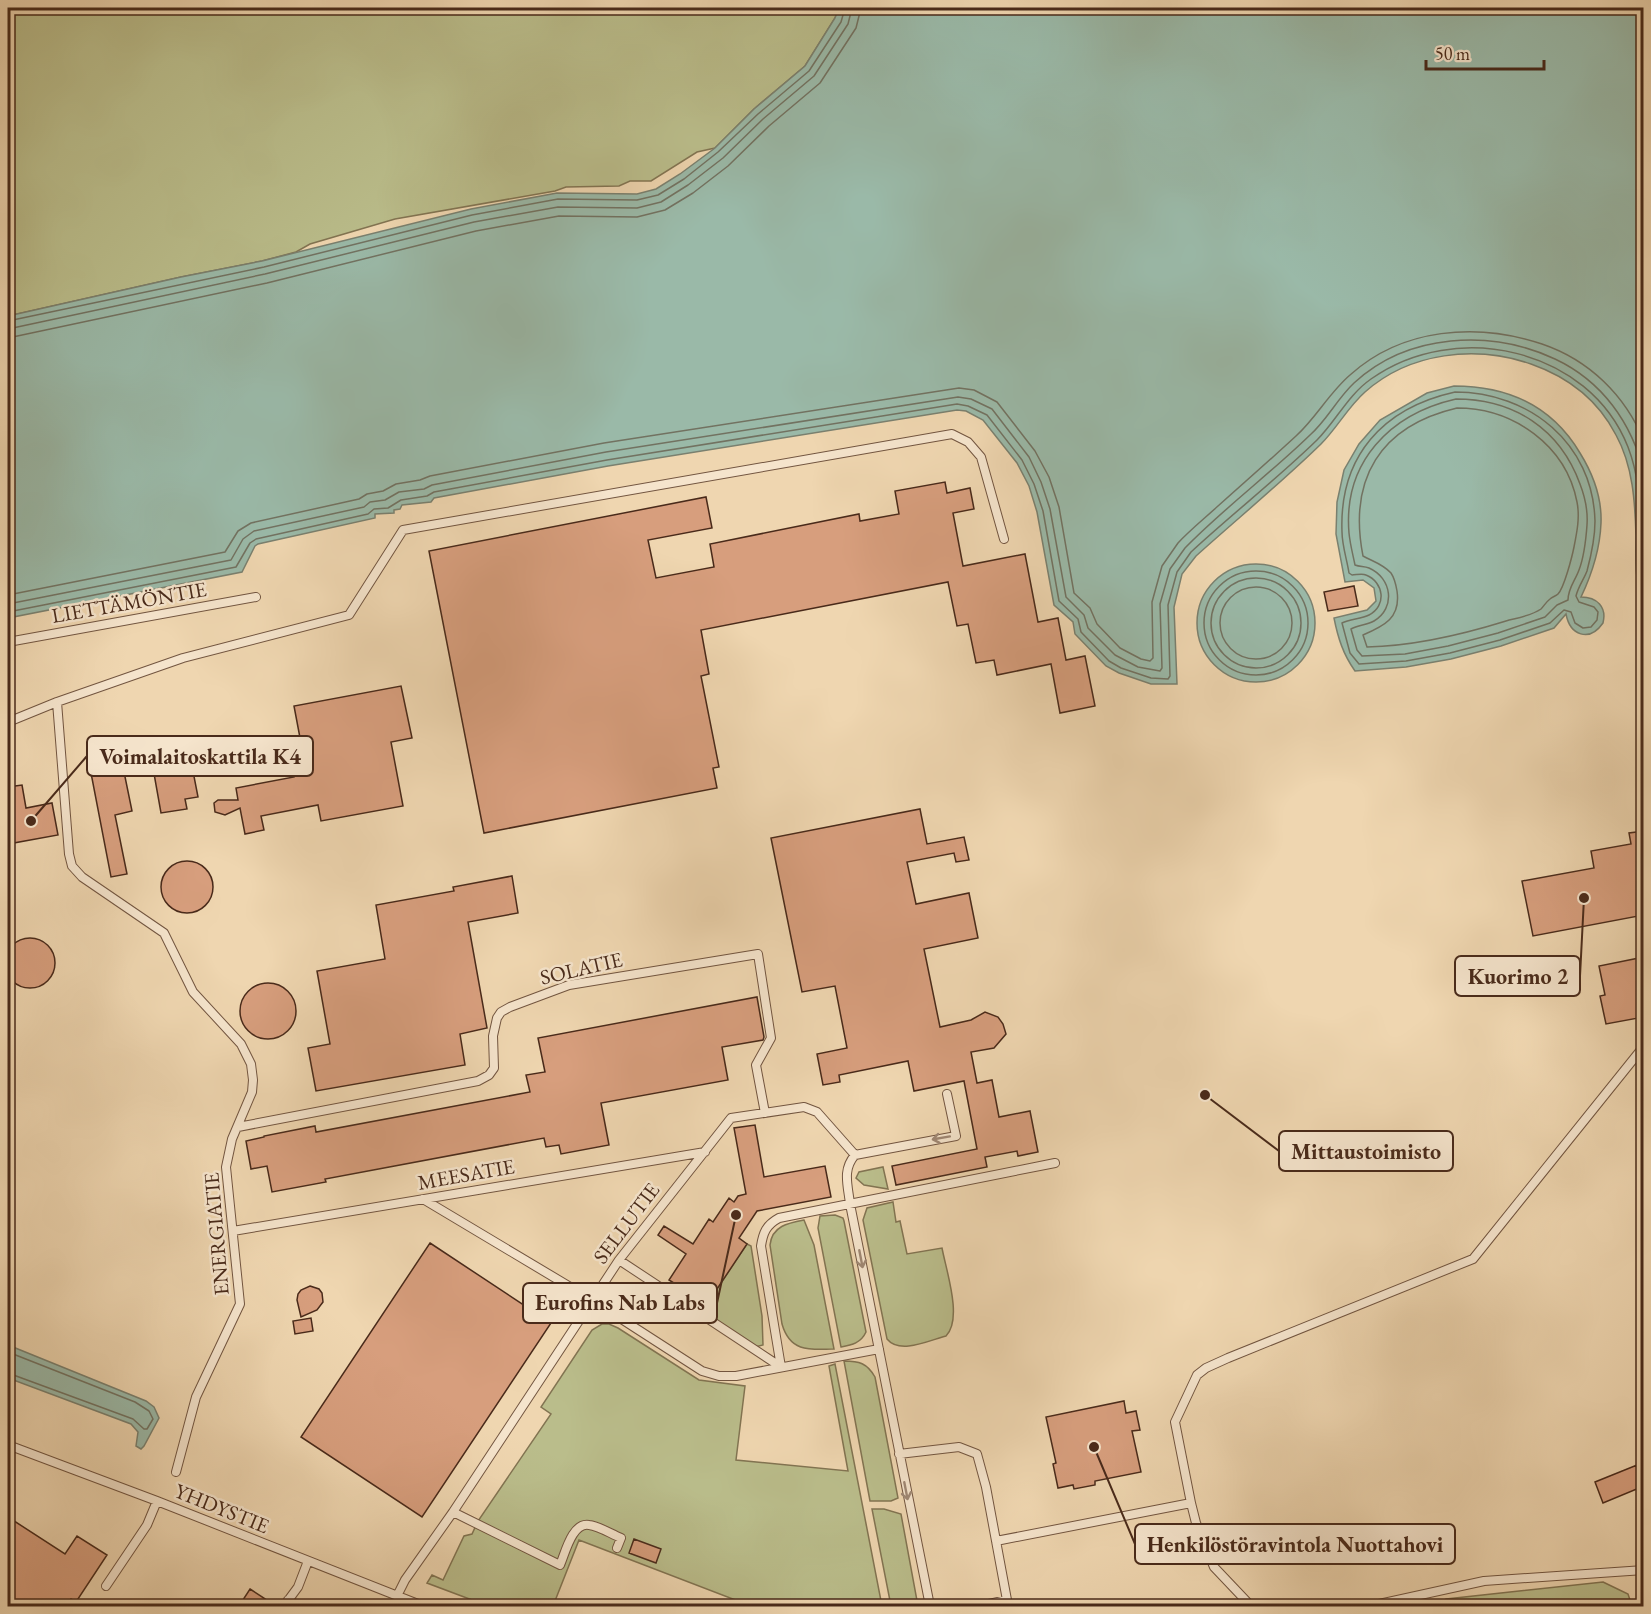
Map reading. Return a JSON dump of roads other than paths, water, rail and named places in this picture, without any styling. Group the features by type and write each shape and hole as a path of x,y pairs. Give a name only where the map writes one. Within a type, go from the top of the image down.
{"lane":[{"path":"8,722 57,702 183,658 349,615 402,530 952,434 968,442 981,457 1005,539"},
{"name":"LIETTÄMÖNTIE","path":"8,642 256,597"},
{"name":"ENERGIATIE","path":"57,702 69,854 72,866 82,877 164,933 193,992 241,1044 251,1064 252,1092 232,1139 226,1167 240,1304 196,1397 176,1472"},
{"name":"SOLATIE","path":"238,1127 478,1081 489,1075 494,1068 493,1036 497,1018 501,1012 510,1007 569,985 758,954 771,1038 756,1065 765,1113"},
{"path":"1251,1606 1214,1567 1196,1523 1191,1503 1175,1422 1197,1375 1206,1368 1228,1358 1473,1258 1644,1046"},
{"path":"930,1606 850,1204 847,1175 848,1163 855,1155 956,1136 947,1094"},
{"name":"SELLUTIE","path":"397,1596 405,1580 453,1512 619,1260 731,1118 804,1107 817,1113 855,1155"},
{"name":"MEESATIE","path":"233,1231 705,1152"},
{"path":"781,1367 761,1246 764,1233 770,1223 779,1218 1055,1163"},
{"path":"423,1199 592,1300 702,1371 719,1376 736,1376 879,1349"},
{"path":"619,1260 781,1367"},
{"name":"YHDYSTIE","path":"8,1445 157,1501 418,1606"},
{"path":"899,1454 959,1447 977,1454 986,1487 1007,1600 980,1606"},
{"path":"106,1586 147,1526 157,1501"},
{"path":"996,1541 1191,1503"},
{"path":"453,1512 560,1565 574,1532 581,1526 588,1524 621,1538 618,1548"},
{"path":"299,1606 286,1603 298,1587 308,1561"},
{"path":"1370,1606 1484,1581 1644,1570"}],"water":[{"path":"839,8 1643,8 1643,599 1637,576 1635,510 1630,472 1622,447 1609,422 1581,391 1545,369 1510,358 1466,354 1444,356 1402,368 1365,392 1327,438 1196,556 1182,574 1174,607 1177,684 1151,684 1119,673 1106,666 1075,634 1073,622 1054,605 1037,512 1029,486 1017,463 983,420 966,411 957,410 608,466 434,498 431,502 402,505 400,509 394,510 394,513 375,514 375,518 258,544 242,572 8,618 8,316 262,261 471,209 557,193 637,194 656,189 715,148 754,109 805,66"},
{"path":"1454,386 1493,390 1527,402 1556,423 1580,453 1596,486 1601,523 1595,561 1581,597 1587,597 1600,604 1604,612 1603,623 1592,633 1581,634 1572,627 1566,614 1554,628 1501,646 1451,659 1406,667 1355,671 1342,646 1334,618 1367,610 1376,601 1374,588 1363,580 1345,582 1336,534 1337,502 1344,470 1359,444 1380,420 1427,393"},
{"path":"1256,564 1289,574 1305,590 1315,623 1305,656 1289,672 1256,682 1223,672 1207,656 1197,623 1207,590 1223,574"},
{"path":"8,1345 146,1401 154,1407 159,1418 144,1446 141,1449 136,1446 138,1432 131,1424 8,1378"}],"place":[{"name":"Voimalaitoskattila K4","path":"31,821"},
{"name":"Kuorimo 2","path":"1584,898"},
{"name":"Mittaustoimisto","path":"1205,1095"},
{"name":"Eurofins Nab Labs","path":"736,1215"},
{"name":"Henkilöstöravintola Nuottahovi","path":"1094,1447"}]}
